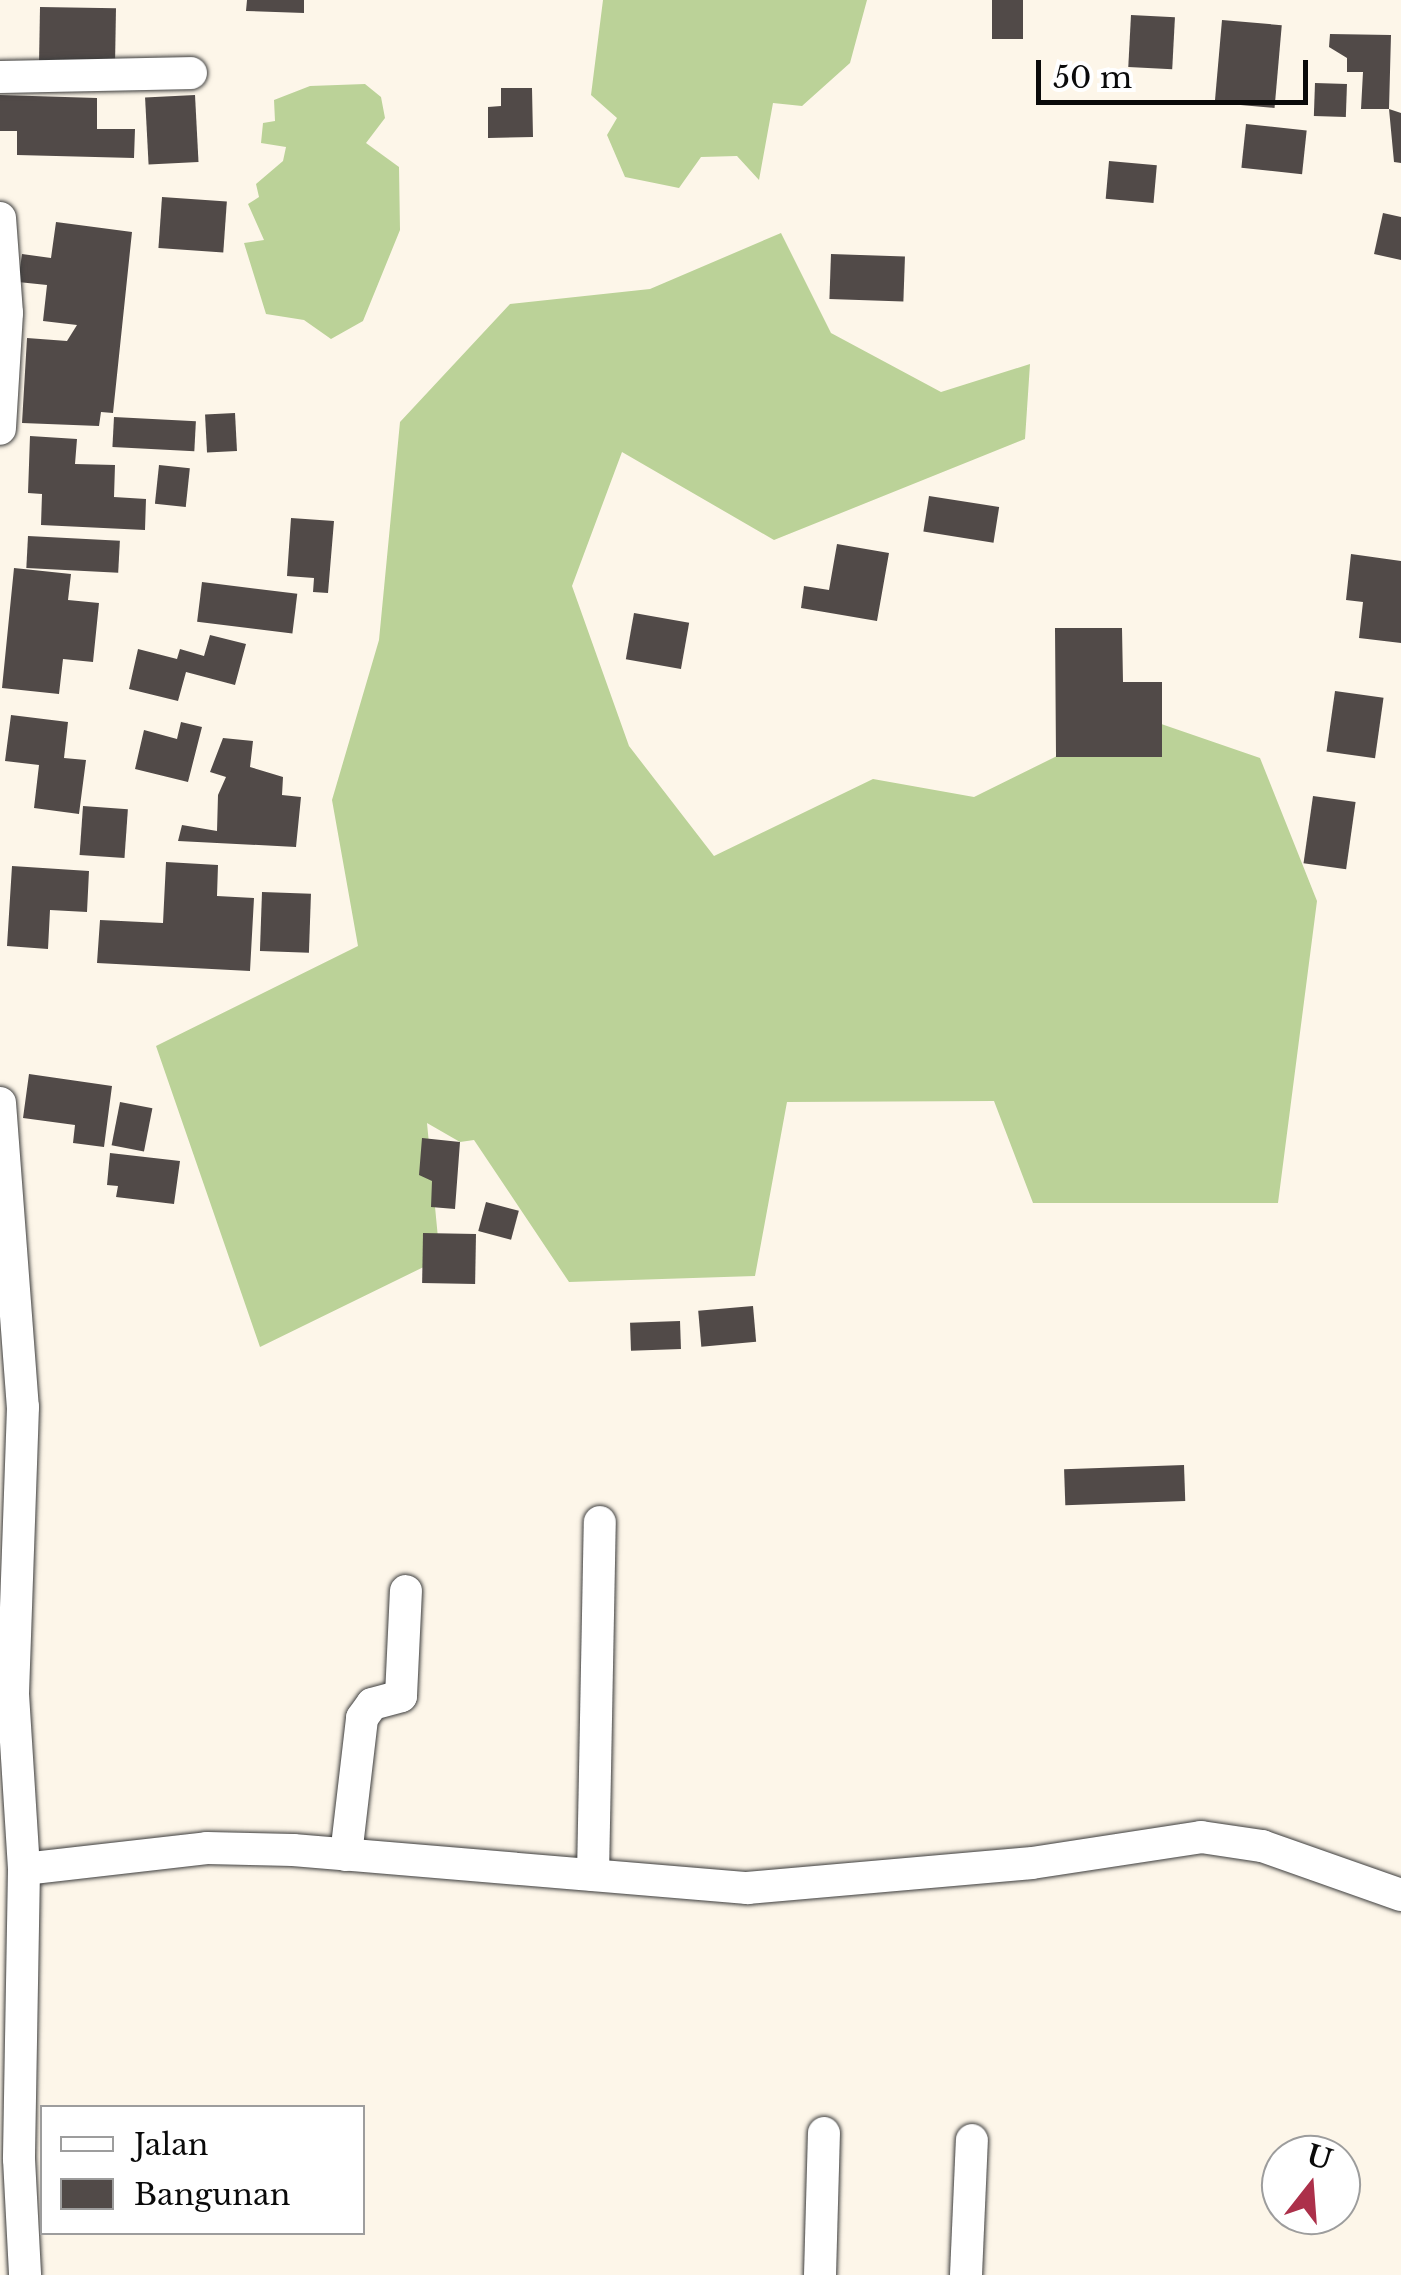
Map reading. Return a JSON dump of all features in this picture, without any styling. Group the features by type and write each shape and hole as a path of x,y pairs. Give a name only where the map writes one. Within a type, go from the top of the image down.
{"street":[{"path":"0,78 191,73"},
{"path":"0,218 8,313 0,429"},
{"path":"0,1103 23,1407 13,1694 24,1869 9,2159 26,2275"},
{"path":"593,1875 600,1522"},
{"path":"346,1856 362,1718 372,1704 401,1696 406,1590"},
{"path":"24,1869 207,1848 747,1888 1032,1862 1201,1837 1262,1846 1401,1895"},
{"path":"820,2275 824,2133"},
{"path":"966,2275 972,2140"}],"green space":[{"path":"603,0 867,0 850,63 802,106 773,103 759,180 737,156 701,157 679,188 625,177 607,135 617,118 591,95"},
{"path":"365,84 381,97 385,118 366,143 399,167 400,230 363,321 331,339 304,320 266,314 244,243 264,240 248,204 259,197 256,184 283,161 286,147 261,143 263,123 275,121 274,100 310,86"},
{"path":"781,233 831,333 941,392 1030,364 1025,439 774,540 622,452 572,586 629,746 714,856 873,779 974,797 1138,716 1260,758 1317,901 1278,1203 1033,1203 994,1101 787,1102 755,1276 569,1282 474,1140 460,1142 427,1123 440,1259 260,1347 156,1046 358,946 332,800 379,640 400,422 510,304 650,289"}],"building":[{"path":"247,0 304,0 304,13 246,11"},
{"path":"992,0 1023,0 1023,39 992,39"},
{"path":"40,7 116,8 115,65 39,64"},
{"path":"1131,15 1175,17 1172,69 1128,67"},
{"path":"1222,20 1282,25 1275,108 1215,103"},
{"path":"1330,34 1391,35 1389,109 1361,109 1363,72 1347,72 1347,58 1329,47"},
{"path":"1315,83 1347,84 1346,117 1314,116"},
{"path":"501,88 532,88 533,137 488,138 488,107 501,106"},
{"path":"0,95 97,98 97,129 135,129 134,158 17,155 17,131 0,131"},
{"path":"195,95 199,162 149,165 145,98"},
{"path":"1389,109 1401,113 1401,163 1394,162"},
{"path":"1246,124 1307,130 1302,174 1241,168"},
{"path":"1109,161 1157,165 1154,203 1106,199"},
{"path":"162,197 227,202 223,252 158,248"},
{"path":"1383,213 1401,217 1401,260 1374,254"},
{"path":"56,222 132,232 113,413 101,412 99,426 22,423 27,338 67,341 77,325 43,321 47,285 18,282 22,254 51,258"},
{"path":"831,254 905,257 903,302 829,299"},
{"path":"235,413 237,451 207,453 205,415"},
{"path":"114,417 196,421 194,451 112,447"},
{"path":"30,436 77,439 75,464 115,465 114,497 146,499 145,530 41,525 42,494 28,493"},
{"path":"159,465 190,468 186,507 155,504"},
{"path":"929,496 999,507 993,543 923,532"},
{"path":"291,518 334,521 328,593 313,592 314,578 287,576"},
{"path":"28,536 120,541 118,573 26,568"},
{"path":"837,544 889,553 877,621 801,608 804,586 829,590"},
{"path":"1351,554 1401,561 1401,643 1359,638 1363,602 1346,600"},
{"path":"14,568 71,574 68,600 99,603 93,662 63,659 59,694 2,688"},
{"path":"202,582 297,594 292,633 197,622"},
{"path":"634,613 689,623 681,669 626,659"},
{"path":"1055,628 1122,628 1123,682 1162,682 1162,757 1056,757"},
{"path":"210,635 246,644 235,685 186,672 178,701 129,689 138,649 177,659 180,649 204,656"},
{"path":"1335,691 1384,698 1375,758 1327,751"},
{"path":"11,715 68,722 64,758 86,760 79,814 34,808 39,765 5,761"},
{"path":"181,722 202,727 188,782 135,769 144,730 177,739"},
{"path":"223,738 253,741 250,767 283,777 282,795 301,797 296,847 178,841 182,825 217,831 218,795 226,777 210,772"},
{"path":"1313,796 1356,802 1346,869 1304,863"},
{"path":"83,806 128,809 124,858 80,855"},
{"path":"166,862 218,865 217,896 254,898 250,971 97,963 100,920 163,923"},
{"path":"12,866 89,871 87,912 50,910 48,949 7,946"},
{"path":"262,892 311,894 309,953 260,951"},
{"path":"29,1074 112,1086 104,1147 73,1143 75,1125 23,1118"},
{"path":"120,1102 152,1108 144,1151 112,1145"},
{"path":"422,1138 460,1142 455,1209 431,1207 432,1181 419,1175"},
{"path":"110,1153 180,1161 174,1204 116,1197 118,1186 107,1185"},
{"path":"486,1202 519,1211 511,1240 478,1231"},
{"path":"423,1233 476,1234 475,1284 422,1283"},
{"path":"753,1306 756,1342 701,1347 698,1311"},
{"path":"680,1321 681,1349 631,1351 630,1323"},
{"path":"1184,1465 1185,1501 1065,1505 1064,1469"}]}
